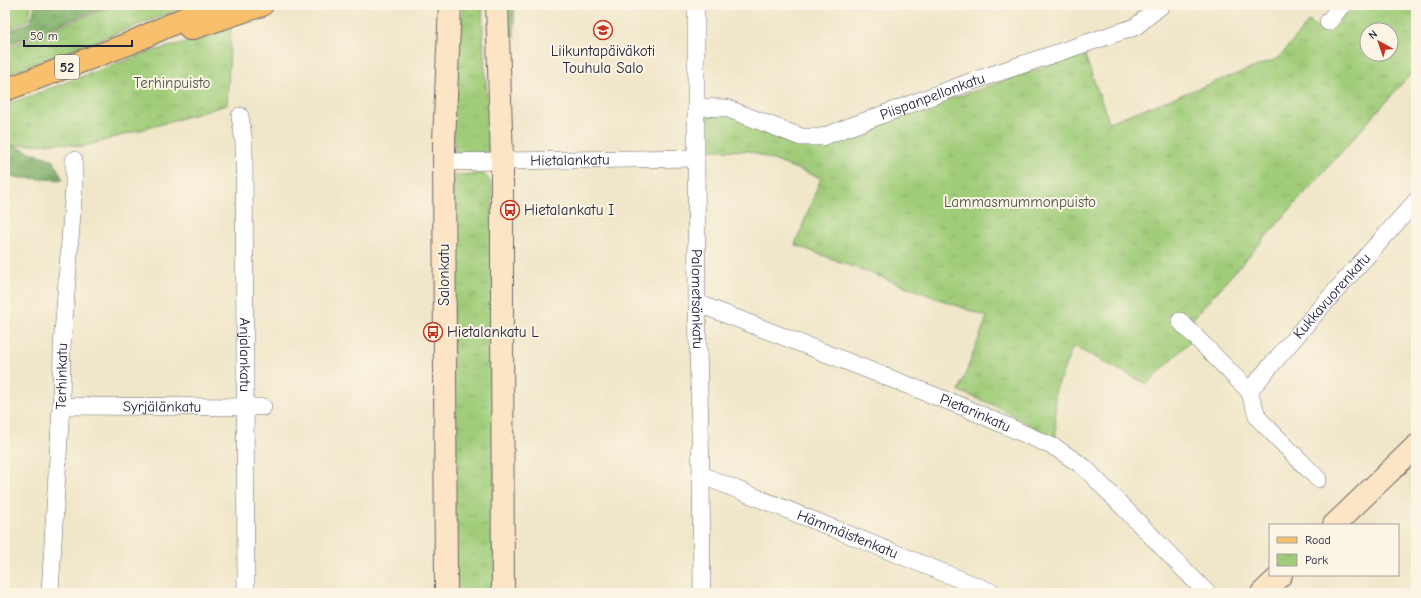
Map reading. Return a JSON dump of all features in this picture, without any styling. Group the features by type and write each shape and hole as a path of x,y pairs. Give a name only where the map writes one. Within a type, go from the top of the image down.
{"main road":[{"name":"52","path":"5,90 128,44 214,5"},
{"name":"52","path":"128,44 186,30 262,5"},
{"name":"Salonkatu","path":"446,593 444,141 450,5"},
{"path":"497,5 502,161 504,593"},
{"path":"1335,524 1416,446"},
{"path":"1262,593 1280,576"}],"street":[{"name":"Palometsänkatu","path":"696,5 697,303 702,593"},
{"name":"Piispanpellonkatu","path":"696,107 726,108 801,137 822,137 973,80 1135,27 1162,5"},
{"path":"1328,22 1342,5"},
{"name":"Anjalankatu","path":"240,116 244,142 254,407 246,593"},
{"name":"Hietalankatu","path":"444,162 696,158"},
{"name":"Terhinkatu","path":"50,593 61,406 62,347 74,187 74,160"},
{"name":"Kukkavuorenkatu","path":"1249,391 1322,306 1416,201"},
{"name":"Pietarinkatu","path":"697,303 966,408 1056,448 1084,468 1207,593"},
{"path":"1180,322 1249,391 1258,418 1318,479"},
{"name":"Syrjälänkatu","path":"61,406 254,407"},
{"name":"Hämmäistenkatu","path":"701,476 994,593"}],"green space":[{"path":"5,5 31,5 29,20 5,30"},
{"path":"35,5 110,5 5,46 5,32 31,22"},
{"path":"114,5 192,5 5,75 5,49"},
{"path":"463,5 482,5 484,57 491,146 489,150 477,154 463,154 455,152 451,118"},
{"path":"506,5 514,5 514,38 509,38"},
{"name":"Lammasmummonpuisto","path":"1352,5 1416,5 1416,68 1190,322 1200,332 1147,384 1073,346 1055,392 1056,440 996,406 959,391 987,317 795,245 821,178 749,151 709,150 704,114 725,111 812,147 1084,53 1109,122 1279,58 1309,21 1327,35"},
{"name":"Terhinpuisto","path":"231,29 227,105 82,147 62,143 5,146 5,105 143,54"},
{"path":"5,143 53,160 63,180 5,177"},
{"path":"483,174 492,185 495,593 454,593 453,178 458,175"}],"place":[{"name":"Liikuntapäiväkoti Touhula Salo","path":"603,30"},
{"name":"Hietalankatu I","path":"510,210"},
{"name":"Hietalankatu L","path":"433,332"}]}
